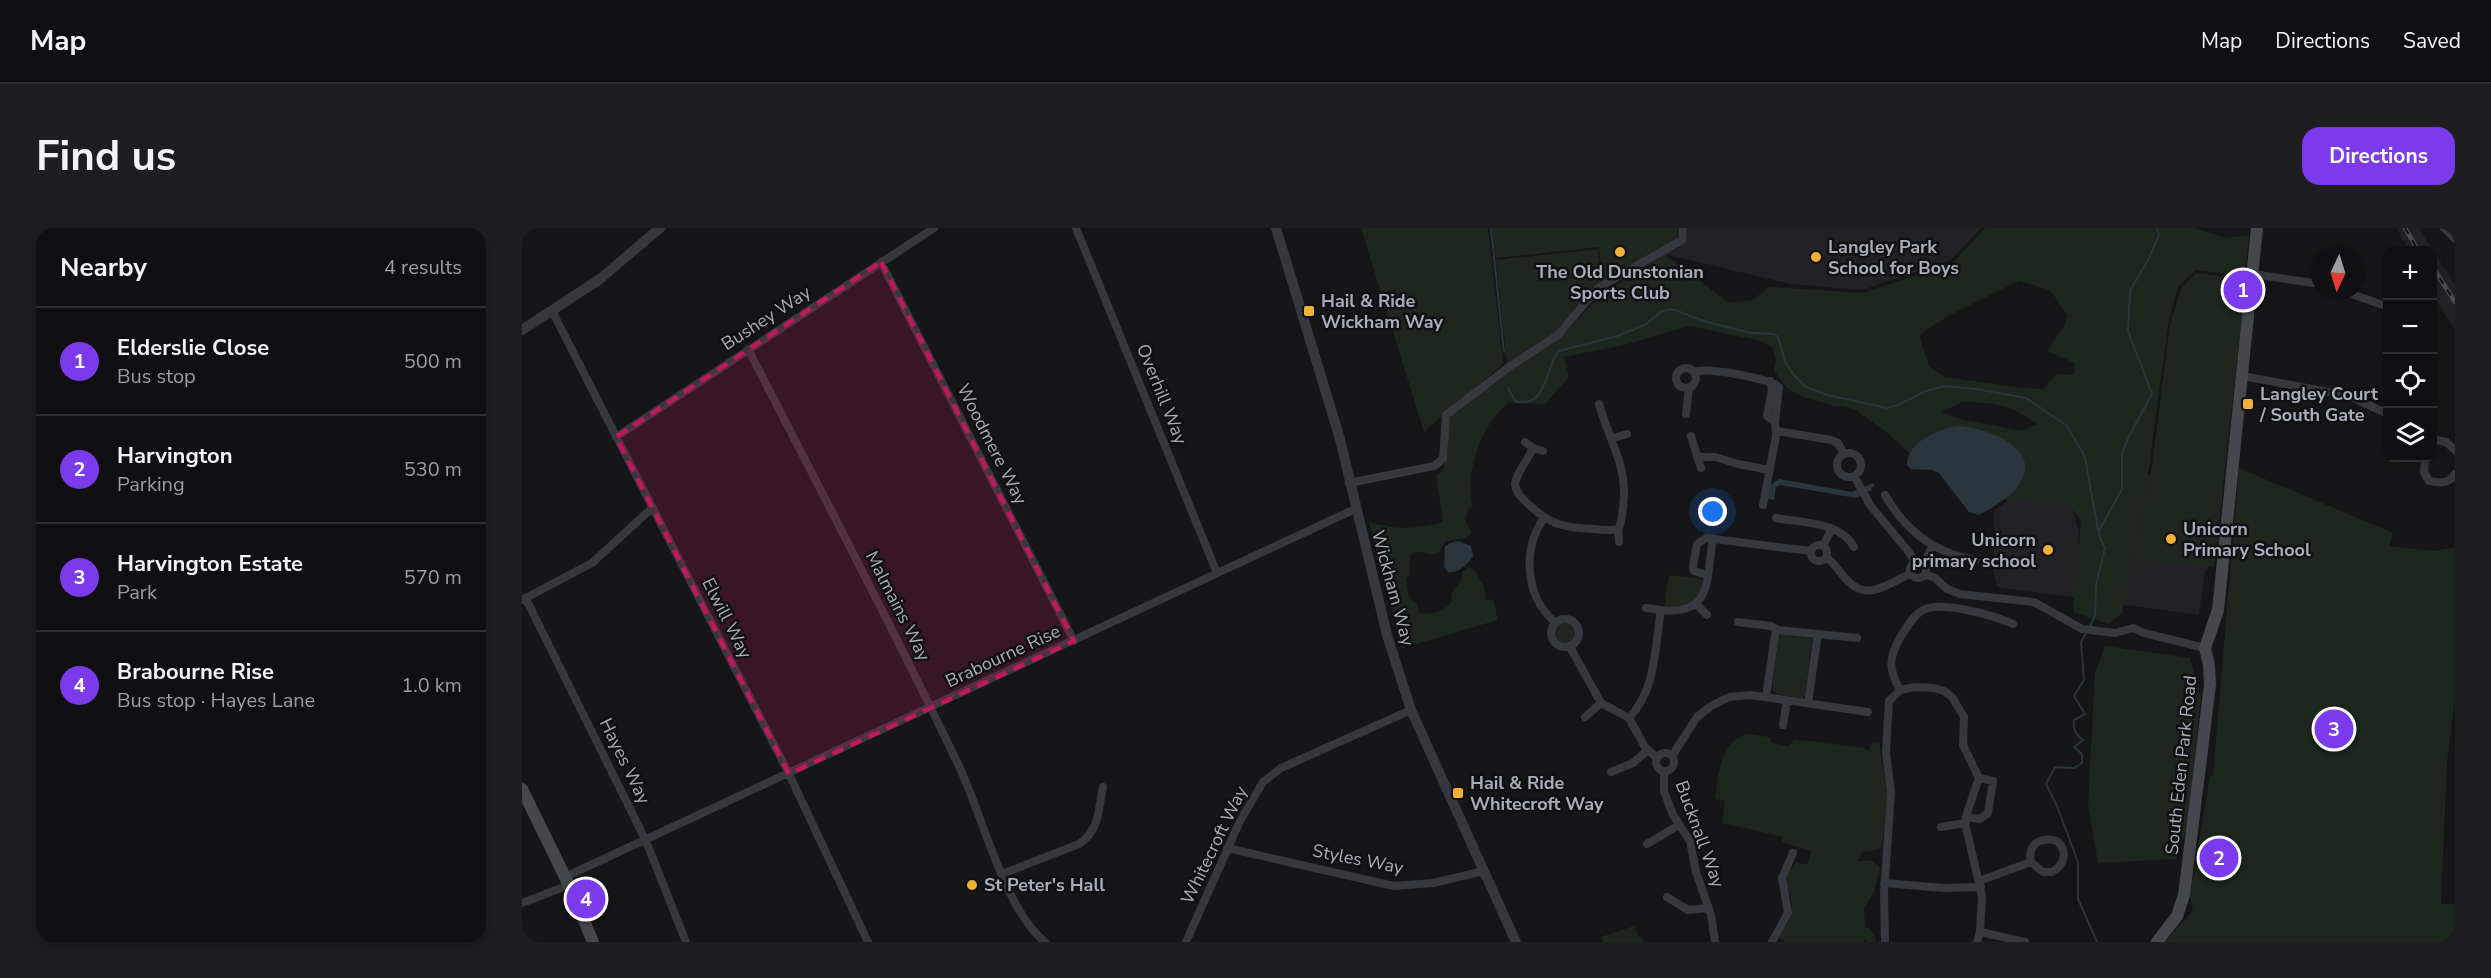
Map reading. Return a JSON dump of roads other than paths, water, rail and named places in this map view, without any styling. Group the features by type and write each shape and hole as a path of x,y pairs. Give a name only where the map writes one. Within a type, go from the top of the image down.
{"main road":[{"name":"South Eden Park Road","path":"2157,942 2177,916 2184,895 2210,685 2205,648 2218,610 2258,228"},
{"path":"522,789 567,881 592,942"}],"street":[{"path":"522,330 600,279 660,228"},
{"name":"Bushey Way","path":"616,437 934,228"},
{"name":"Overhill Way","path":"1076,228 1217,573"},
{"name":"Wickham Way","path":"1276,228 1340,439 1387,635 1411,710 1516,942"},
{"path":"1349,483 1434,466 1443,459 1446,415 1509,367 1558,335 1598,288 1682,240 1683,228"},
{"path":"2444,228 2455,239"},
{"name":"Woodmere Way","path":"881,262 1074,641"},
{"path":"2253,274 2311,283"},
{"path":"2365,299 2383,305"},
{"name":"Elwill Way","path":"552,311 789,774 868,942"},
{"name":"Malmains Way","path":"748,349 968,784 1020,915 1045,942"},
{"path":"1689,388 1682,388 1678,385 1676,374 1684,368 1694,372 1704,370 1770,381 1772,390 1767,416 1776,427 1834,441 1838,443 1844,454"},
{"path":"1686,414 1689,388 1696,380 1694,372"},
{"path":"2242,376 2349,396 2383,412"},
{"path":"1599,404 1604,422 1613,438 1626,487 1622,523 1618,530 1619,542"},
{"path":"1763,505 1776,427"},
{"path":"1613,438 1627,434"},
{"path":"1691,436 1701,468"},
{"path":"2437,440 2446,442 2455,450"},
{"path":"1525,442 1543,451"},
{"path":"1533,448 1516,478 1515,486 1521,497 1544,518 1568,527 1618,530"},
{"path":"1844,454 1854,454 1859,459 1861,467 1854,476 1843,476 1837,470 1837,462 1844,454"},
{"path":"1697,457 1715,457 1770,470"},
{"path":"2425,462 2424,472 2429,481 2443,483 2452,479 2455,474"},
{"path":"1854,476 1862,491 1919,562 1926,567 1925,574"},
{"path":"1885,495 1905,523 1933,546 1950,554 1976,560"},
{"path":"524,600 592,563 652,508"},
{"name":"Brabourne Rise","path":"522,903 646,841 1355,509"},
{"path":"1544,518 1532,538 1529,562 1533,586 1540,605 1555,622"},
{"path":"1776,518 1819,524 1846,537 1854,546"},
{"path":"1823,545 1832,529"},
{"path":"1706,577 1693,568 1696,548 1703,539 1811,551"},
{"path":"1646,608 1681,612 1697,605 1703,594 1713,539"},
{"path":"1823,545 1815,545 1811,551 1813,558 1818,561 1826,557"},
{"path":"1823,545 1827,551 1826,557"},
{"path":"1910,574 1910,567 1919,562 1933,546"},
{"path":"1826,557 1837,566 1851,584 1865,590 1883,588 1910,574"},
{"path":"1910,574 1916,578 1925,574"},
{"path":"1925,574 1952,591 2034,602 2082,629 2115,633 2133,628 2205,648"},
{"name":"Hayes Way","path":"524,600 646,841 686,942"},
{"path":"1697,605 1707,615"},
{"path":"1900,690 1890,672 1894,648 1908,624 1924,609 1941,608 1986,613 2013,624"},
{"path":"1570,647 1600,703 1629,718 1641,704 1651,681 1661,610"},
{"path":"1576,618 1578,633 1575,644 1570,647 1561,646 1554,640 1552,630 1555,622 1576,618"},
{"path":"1738,622 1816,636 1823,634 1857,638"},
{"path":"1766,697 1775,635 1778,630"},
{"path":"1808,703 1816,636"},
{"path":"1885,942 1884,883 1892,792 1886,752 1889,701 1900,690 1915,687 1934,688 1952,697 1964,717 1964,745 1979,778 1966,820 1980,884 1980,932 1977,942"},
{"path":"1672,756 1679,749 1692,722 1711,706 1735,696 1766,697 1868,712"},
{"path":"1783,725 1787,700"},
{"path":"1585,717 1600,703"},
{"name":"Whitecroft Way","path":"1186,942 1227,848 1263,782 1281,768 1411,710"},
{"name":"Bucknall Way","path":"1629,718 1648,750 1657,758 1657,767 1664,771"},
{"path":"1611,772 1633,763 1648,750"},
{"name":"Bucknall Way","path":"1657,758 1664,753 1672,756 1673,766 1664,771"},
{"name":"Bucknall Way","path":"1664,771 1664,790 1679,825 1690,841 1715,942"},
{"path":"1941,827 1966,820 1980,819 1988,813 1993,781 1979,778"},
{"path":"1002,874 1079,844 1087,838 1094,831 1103,787"},
{"path":"1647,844 1679,825"},
{"path":"2042,839 2057,841 2063,848 2064,856 2061,865 2052,872 2043,872 2031,862 2030,852 2042,839"},
{"name":"Styles Way","path":"1227,848 1394,886 1433,884 1484,871"},
{"path":"1772,942 1788,913 1782,878 1793,853"},
{"path":"1884,883 1944,888 1980,884 2031,862"},
{"path":"1667,897 1688,910 1708,908"},
{"path":"1980,932 2025,942"}],"waterway":[{"path":"1491,228 1504,352"},
{"path":"2089,628 2095,616 2096,585 2105,548 2099,531 2122,489 2122,454 2128,438 2152,394 2128,331 2130,291 2159,235 2157,228"},
{"path":"1508,388 1515,401 1526,402 1534,399 1544,385 1559,351 1617,336 1645,325 1662,311 1672,309 1707,322 1751,333 1774,334 1778,337 1785,362 1793,374 1806,387 1827,395 1887,408 1926,391 1945,386 2026,398 2067,426 2085,457 2098,530"},
{"path":"2086,633 2081,642 2084,680 2074,696 2085,714 2074,720 2074,729 2083,740 2074,747 2082,754 2082,763 2074,768 2055,767 2046,784 2057,806 2078,862 2078,899 2097,942"}],"railway":[{"path":"2405,228 2416,246"},
{"path":"2437,274 2455,302"}],"place":[{"name":"The Old Dunstonian Sports Club","path":"1620,252"},
{"name":"Langley Park School for Boys","path":"1816,257"},
{"name":"Elderslie Close","path":"2243,290"},
{"name":"Hail & Ride Wickham Way","path":"1309,311"},
{"name":"Langley Court / South Gate","path":"2248,404"},
{"name":"Unicorn Primary School","path":"2171,539"},
{"name":"Unicorn primary school","path":"2048,550"},
{"name":"Harvington Estate","path":"2334,729"},
{"name":"Hail & Ride Whitecroft Way","path":"1458,793"},
{"name":"Harvington","path":"2219,858"},
{"name":"St Peter's Hall","path":"972,885"},
{"name":"Brabourne Rise","path":"586,899"}]}
